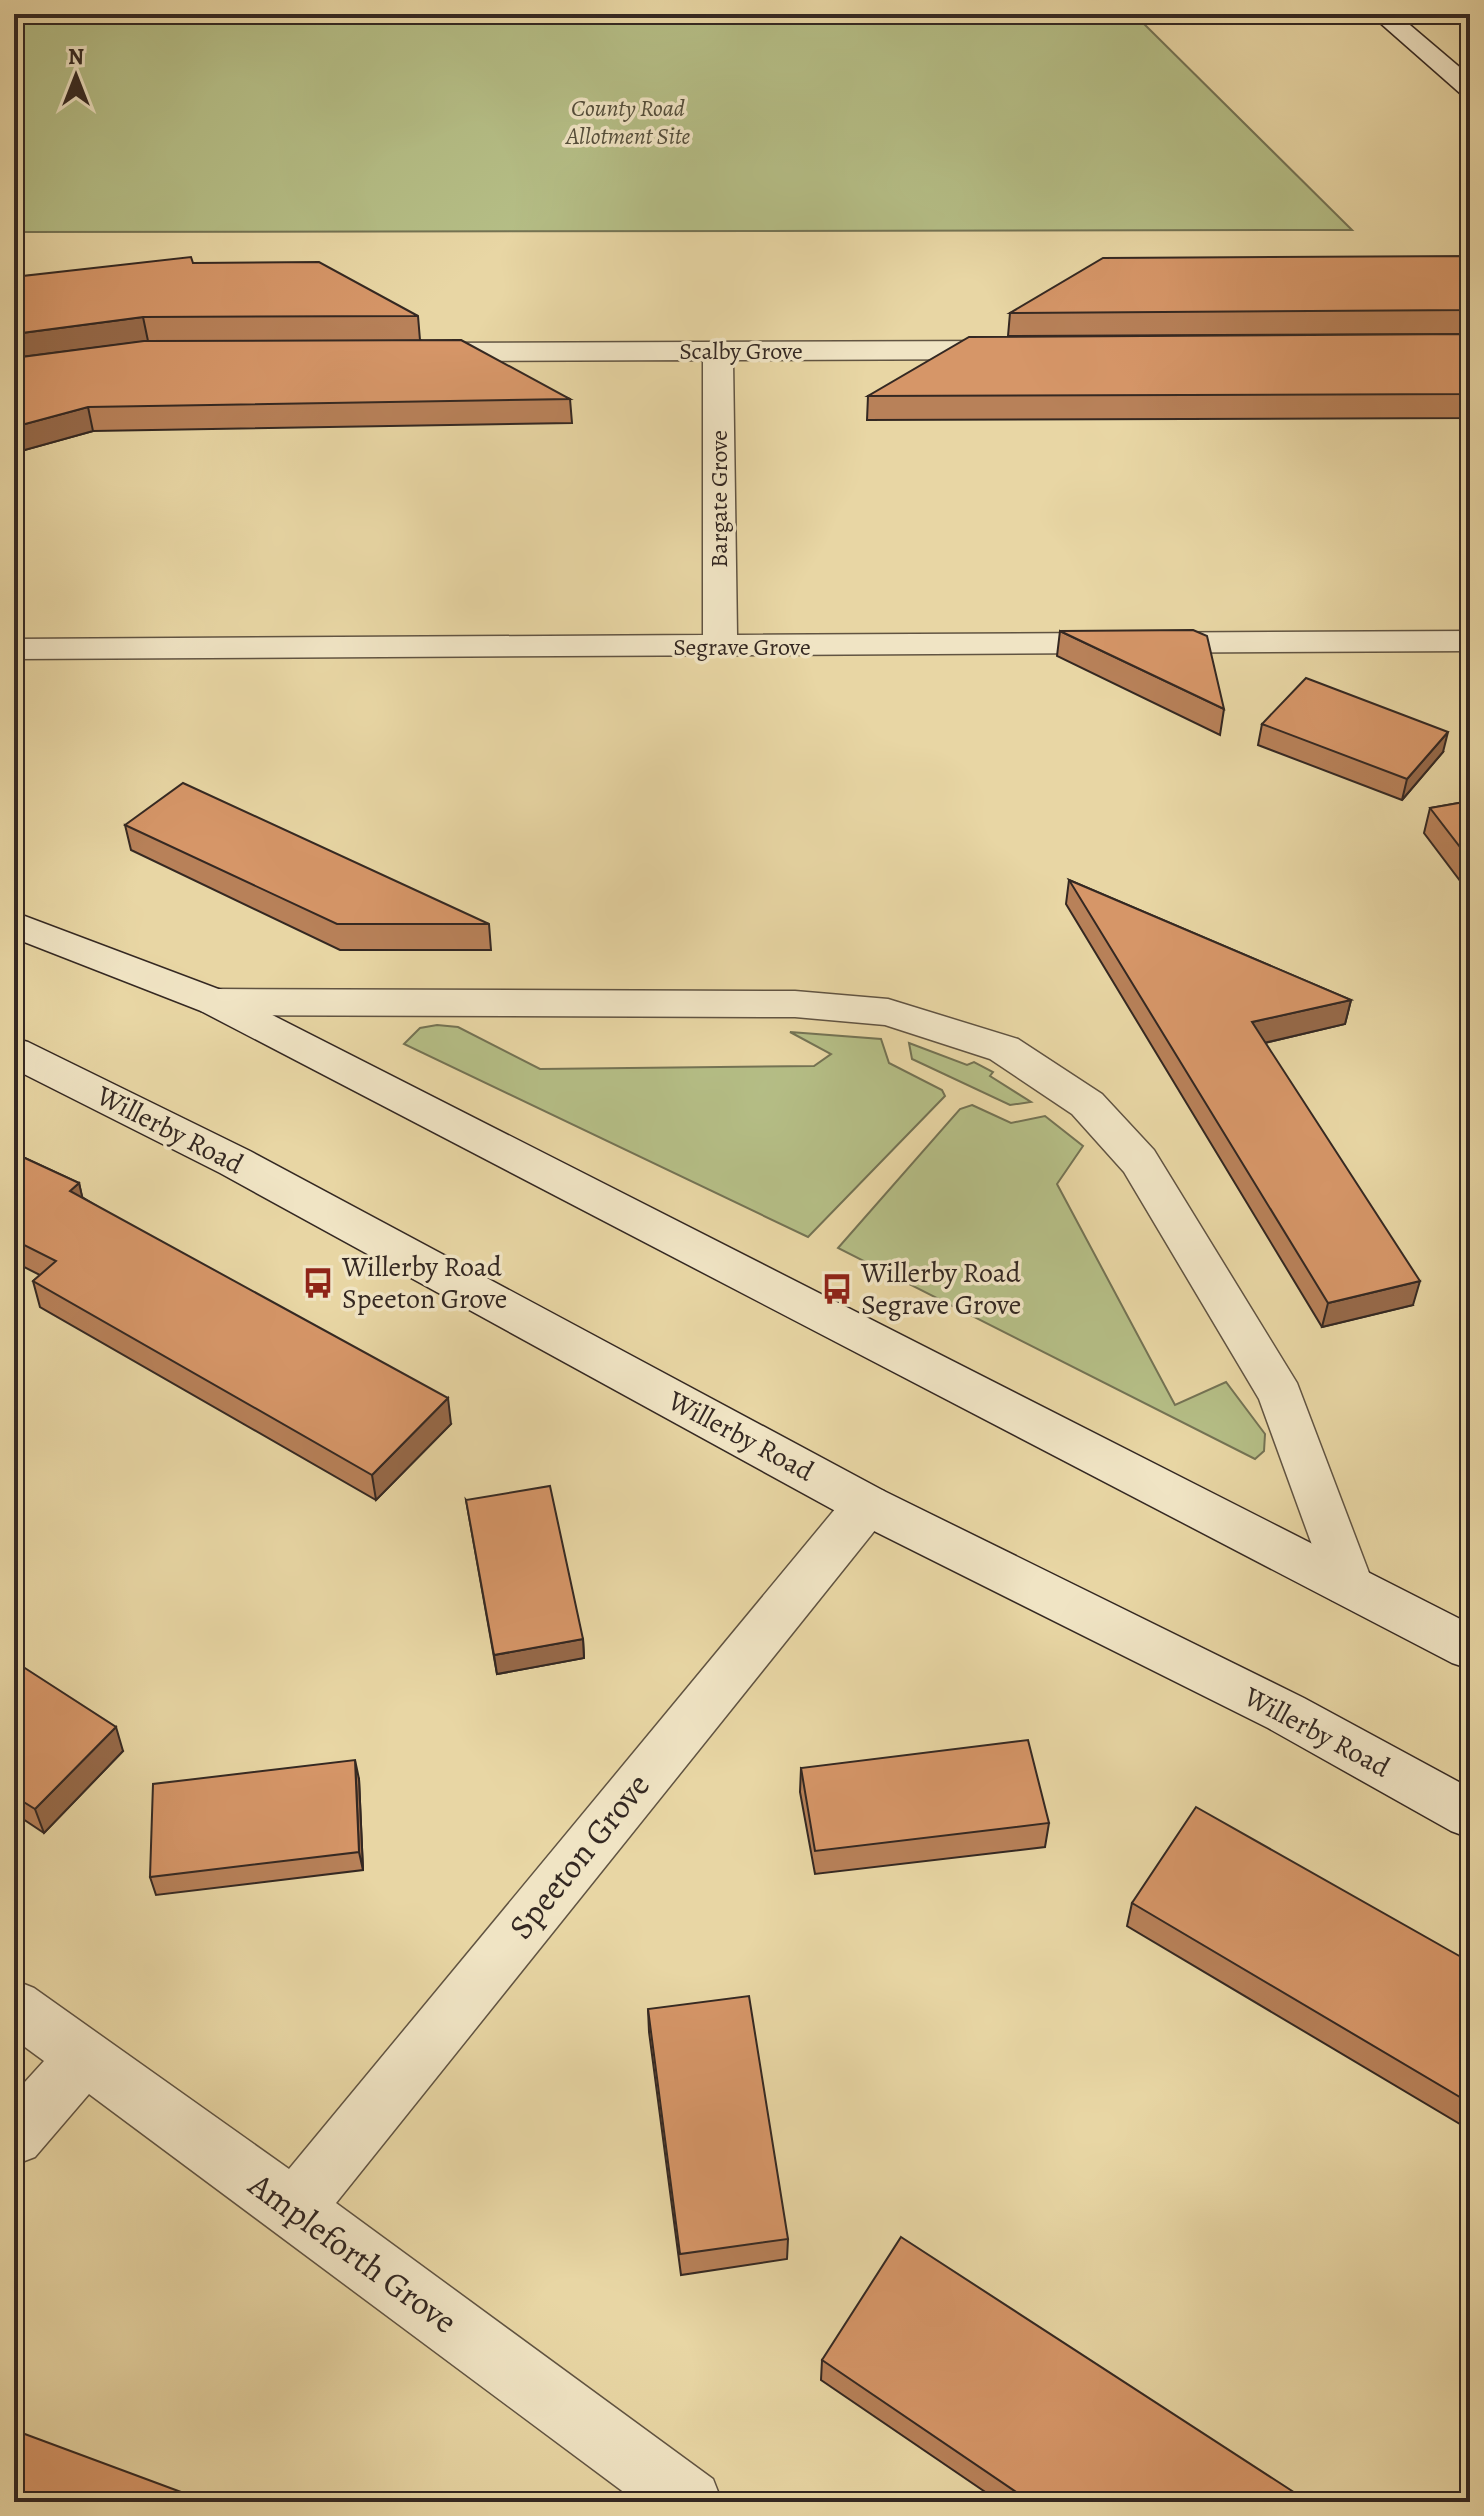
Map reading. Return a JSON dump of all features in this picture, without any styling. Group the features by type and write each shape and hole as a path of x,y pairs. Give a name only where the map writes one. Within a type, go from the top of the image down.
{"street":[{"path":"1382,14 1470,89"},
{"name":"Scalby Grove","path":"401,352 1032,350"},
{"name":"Bargate Grove","path":"718,351 720,647"},
{"name":"Segrave Grove","path":"14,649 1466,646"},
{"path":"14,924 215,1002 1470,1648"},
{"path":"215,1002 795,1004 888,1012 1004,1049 1087,1104 1139,1161 1281,1396 1349,1586"},
{"name":"Willerby Road","path":"14,1052 235,1162 867,1505 1286,1713 1470,1815"},
{"name":"Speeton Grove","path":"294,2208 867,1505"},
{"name":"Ampleforth Grove","path":"14,2006 294,2208 690,2502"},
{"path":"14,2137 83,2058"}],"green space":[{"name":"County Road Allotment Site","path":"14,14 1134,14 1352,230 14,232"},
{"path":"437,1025 458,1027 540,1069 814,1066 831,1054 790,1032 881,1039 889,1063 942,1090 945,1096 808,1237 404,1044 420,1028"},
{"path":"909,1043 967,1065 974,1062 993,1072 990,1076 1031,1102 1010,1105 912,1059"},
{"path":"972,1105 1011,1123 1045,1116 1083,1146 1057,1184 1175,1405 1226,1382 1265,1434 1264,1451 1255,1459 838,1248 960,1109"}],"building":[{"path":"1470,256 1470,310 1010,313 1103,258"},
{"path":"191,257 193,263 319,262 418,316 143,317 14,334 14,277"},
{"path":"1470,334 1470,394 868,396 969,337"},
{"path":"461,340 570,399 88,407 14,427 14,358 144,341"},
{"path":"1193,630 1207,636 1224,709 1060,631"},
{"path":"1306,678 1448,732 1407,779 1262,724"},
{"path":"183,783 489,924 337,924 125,825"},
{"path":"1470,801 1470,860 1430,808"},
{"path":"1069,880 1351,1000 1252,1022 1420,1281 1328,1303"},
{"path":"14,1153 79,1183 70,1191 448,1398 372,1475 33,1281 56,1261 14,1240"},
{"path":"550,1486 583,1639 494,1655 466,1500"},
{"path":"14,1661 116,1727 35,1809 14,1796"},
{"path":"1028,1740 1049,1823 815,1851 801,1768"},
{"path":"355,1760 359,1852 150,1877 153,1784"},
{"path":"1196,1807 1470,1962 1470,2103 1132,1903"},
{"path":"749,1996 788,2239 680,2254 648,2009"},
{"path":"901,2237 1309,2502 1031,2502 822,2360"},
{"path":"14,2430 208,2502 14,2502"}],"place":[{"name":"Willerby Road Speeton Grove","path":"318,1283"},
{"name":"Willerby Road Segrave Grove","path":"837,1289"}]}
